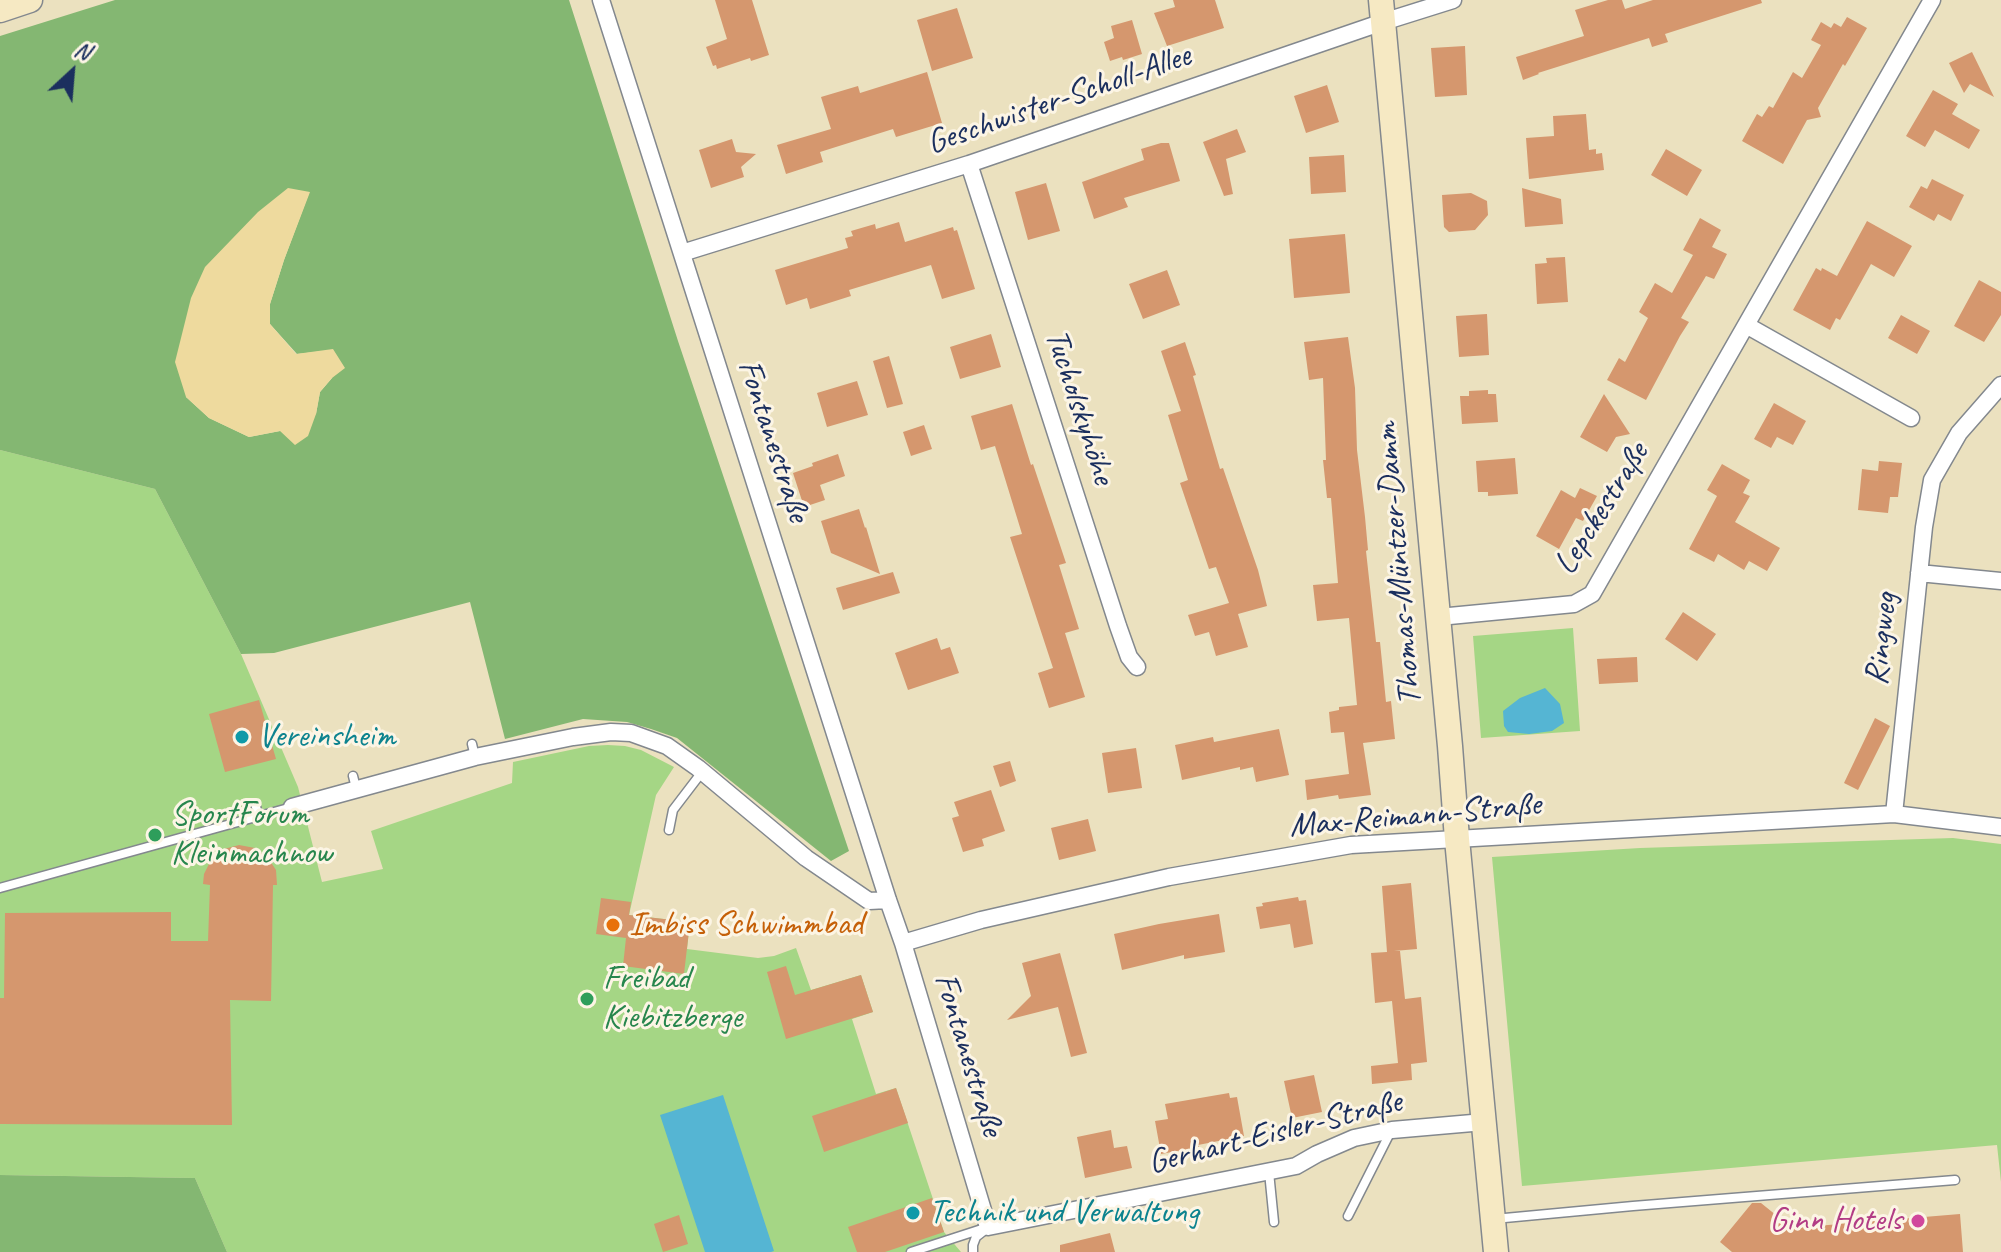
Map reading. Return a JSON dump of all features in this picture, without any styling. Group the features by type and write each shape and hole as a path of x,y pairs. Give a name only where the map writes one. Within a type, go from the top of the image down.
{"street":[{"path":"0,10 30,0"},
{"name":"Fontanestraße","path":"601,0 903,943 988,1227"},
{"name":"Geschwister-Scholl-Allee","path":"682,253 969,164 1382,11 1453,0"},
{"name":"Lepckestraße","path":"1439,617 1574,604 1592,594 1932,0"},
{"name":"Thomas-Müntzer-Damm","path":"1382,11 1496,1252"},
{"name":"Tucholskyhöhe","path":"969,164 1122,637 1129,657 1137,667"},
{"path":"1746,325 1911,418"},
{"name":"Ringweg","path":"1894,814 1924,527 1932,480 1959,433 2001,385"},
{"path":"1919,573 2001,581"},
{"path":"292,807 354,782 473,750 611,732 631,733 667,746 703,771 806,858 869,901 888,900"},
{"path":"1894,814 2001,827"},
{"name":"Max-Reimann-Straße","path":"903,943 981,920 1169,877 1351,845 1894,814"},
{"name":"Gerhart-Eisler-Straße","path":"988,1227 1296,1166 1354,1138 1392,1130 1484,1122"}],"lane":[{"path":"669,830 673,810 703,771"},
{"path":"255,804 259,816"},
{"path":"0,888 292,807"},
{"path":"1348,1216 1392,1130"},
{"path":"1269,1172 1274,1222"},
{"path":"1494,1220 1955,1180"},
{"path":"911,1252 988,1227"},
{"path":"973,1252 976,1237 988,1227"}],"green space":[{"path":"115,0 569,0 678,341 849,851 831,861 677,738 651,729 627,722 583,719 505,739 470,602 274,653 241,654 155,489 0,450 0,36","holes":["309,193 270,304 270,324 297,354 333,350 332,378 320,392 316,414 280,431 249,437 209,418 186,397"]},
{"path":"0,450 155,489 241,654 298,787 322,882 383,869 371,831 512,783 513,762 608,745 641,750 674,767 656,795 629,915 690,922 687,949 758,958 796,948 811,990 861,975 873,1012 852,1019 876,1094 896,1088 944,1232 961,1252 227,1252 195,1178 0,1175"},
{"path":"1573,628 1580,731 1481,738 1473,636"},
{"path":"1953,838 2001,844 2001,1182 1997,1145 1522,1186 1492,857 1640,848"},
{"path":"0,1175 195,1178 227,1252 0,1252"}],"sand":[{"path":"288,188 310,192 270,304 270,324 296,354 333,349 345,368 320,392 308,436 295,445 280,431 249,437 209,418 186,397 175,362 191,298 205,267 258,212"}],"water":[{"path":"1545,688 1560,704 1564,723 1552,731 1529,734 1508,732 1504,726 1503,711 1520,698"},
{"path":"723,1095 774,1251 771,1252 705,1252 660,1115"}],"building":[{"path":"715,0 752,0 769,55 717,69 716,65 713,66 706,47 727,39"},
{"path":"1173,0 1215,0 1224,28 1167,46 1154,13 1175,7"},
{"path":"1608,0 1622,0 1625,9 1653,0 1761,0 1762,3 1665,34 1668,42 1652,47 1649,38 1523,80 1516,57 1584,36 1575,10"},
{"path":"957,8 973,58 932,71 917,20"},
{"path":"1847,17 1867,28 1818,108 1821,117 1807,120 1783,164 1742,141 1757,114 1762,117 1769,106 1773,108 1793,72 1802,78 1821,45 1811,40 1821,22 1831,28 1834,23 1841,27"},
{"path":"1132,20 1142,54 1110,61 1104,42 1114,38 1111,26"},
{"path":"1465,46 1467,95 1435,97 1431,48"},
{"path":"1972,52 1994,97 1970,84 1964,93 1949,63"},
{"path":"927,72 942,123 896,137 893,129 820,152 823,162 786,174 777,145 831,129 821,97 858,86 860,93"},
{"path":"1327,85 1339,122 1306,133 1294,96"},
{"path":"1933,90 1958,104 1952,114 1980,130 1969,149 1935,130 1925,147 1906,136"},
{"path":"1586,114 1589,150 1596,149 1596,154 1602,153 1604,170 1529,179 1526,138 1554,136 1553,116"},
{"path":"1237,129 1246,152 1226,159 1233,194 1224,196 1203,142"},
{"path":"732,139 736,152 756,154 741,167 744,177 711,188 699,150"},
{"path":"1169,143 1180,181 1124,198 1128,207 1094,219 1082,182 1144,160 1141,149"},
{"path":"1666,149 1702,170 1687,196 1651,175"},
{"path":"1344,155 1346,192 1311,194 1309,157"},
{"path":"1932,179 1964,195 1951,221 1938,214 1934,221 1909,207 1921,186 1927,189"},
{"path":"1046,183 1060,231 1028,240 1015,192"},
{"path":"1522,188 1561,199 1563,224 1525,227"},
{"path":"1471,193 1487,201 1488,215 1475,230 1449,232 1444,227 1442,195"},
{"path":"1700,218 1721,230 1712,247 1727,254 1714,279 1706,276 1681,318 1689,322 1646,400 1607,380 1619,358 1625,362 1648,318 1639,312 1655,283 1672,293 1693,255 1683,250"},
{"path":"1867,221 1912,246 1894,277 1871,264 1840,320 1836,318 1830,330 1793,310 1816,268 1837,276"},
{"path":"899,222 905,242 953,227 954,231 957,230 975,289 942,299 931,265 849,290 851,296 810,309 807,298 786,305 775,270 848,248 845,238 853,236 851,231 875,224 876,229"},
{"path":"1345,234 1350,293 1294,298 1289,239"},
{"path":"1565,257 1568,302 1537,304 1535,264 1547,263 1546,258"},
{"path":"1167,270 1180,305 1143,319 1129,284"},
{"path":"1979,280 2001,292 2001,315 1984,342 1954,326"},
{"path":"1487,314 1489,355 1459,357 1456,316"},
{"path":"1901,315 1930,331 1917,354 1888,338"},
{"path":"991,334 1001,367 960,379 950,347"},
{"path":"1348,337 1376,642 1380,642 1386,702 1391,701 1395,739 1363,743 1371,795 1339,799 1338,795 1307,800 1305,780 1349,774 1344,732 1331,733 1329,712 1339,710 1339,707 1357,705 1349,618 1317,621 1313,585 1338,583 1331,498 1327,498 1323,460 1326,460 1323,378 1309,380 1304,342"},
{"path":"1185,342 1220,469 1223,468 1258,570 1267,606 1238,614 1248,647 1216,656 1209,632 1195,636 1188,615 1229,603 1216,567 1209,569 1180,483 1188,480 1168,415 1181,411 1161,351"},
{"path":"889,356 903,404 887,408 873,361"},
{"path":"857,381 868,415 827,427 817,393"},
{"path":"1488,390 1488,394 1496,394 1498,422 1462,424 1460,396 1469,396 1469,391"},
{"path":"1604,394 1630,434 1616,437 1607,452 1580,437"},
{"path":"1774,403 1806,421 1793,445 1777,437 1771,448 1754,439"},
{"path":"1012,404 1066,563 1059,565 1079,629 1065,633 1085,697 1049,708 1038,673 1053,668 1010,537 1022,534 995,446 981,450 971,416"},
{"path":"924,425 932,449 911,456 903,432"},
{"path":"838,454 845,476 820,485 825,500 804,507 793,473"},
{"path":"1515,458 1518,494 1488,496 1488,492 1478,492 1476,461"},
{"path":"1879,461 1902,463 1898,497 1890,497 1888,513 1858,510 1862,469 1878,471"},
{"path":"1722,464 1750,480 1743,493 1750,496 1735,522 1780,548 1767,571 1749,561 1744,570 1718,554 1714,562 1689,549 1717,496 1707,490"},
{"path":"1580,488 1597,496 1583,521 1576,518 1559,549 1536,536 1561,490 1575,498"},
{"path":"859,509 880,574 831,553 821,521"},
{"path":"893,572 900,593 843,610 836,588"},
{"path":"1683,612 1716,634 1697,661 1665,639"},
{"path":"937,638 941,650 950,647 959,673 908,690 895,653"},
{"path":"1637,657 1638,682 1599,684 1597,659"},
{"name":"Vereinsheim","path":"259,700 276,759 225,772 209,714"},
{"path":"1875,718 1890,726 1858,790 1844,783"},
{"path":"1279,729 1289,775 1256,782 1253,767 1240,770 1240,767 1182,780 1175,745 1213,737 1214,742"},
{"path":"1136,748 1142,788 1108,793 1102,753"},
{"path":"1010,761 1016,781 1000,787 993,766"},
{"path":"991,790 1005,831 982,839 984,846 963,852 952,818 959,816 954,802"},
{"path":"1088,819 1096,851 1059,860 1051,828"},
{"name":"SportForum Kleinmachnow","path":"239,845 255,848 268,858 276,870 277,885 273,885 271,1001 230,1000 232,1125 0,1124 0,998 4,998 5,913 171,912 171,941 208,941 210,885 203,884 204,874 212,858 224,849"},
{"path":"1411,883 1417,949 1394,951 1400,951 1405,999 1421,997 1427,1062 1411,1064 1412,1080 1372,1084 1371,1066 1398,1063 1392,1001 1375,1003 1371,953 1387,952 1382,886"},
{"path":"1298,897 1299,901 1306,900 1313,944 1294,948 1290,924 1260,929 1256,907 1263,906 1262,903"},
{"path":"601,898 631,902 629,915 690,922 684,974 623,966 626,938 596,934"},
{"path":"1219,914 1225,952 1184,959 1184,955 1122,970 1114,934"},
{"path":"1060,953 1087,1053 1071,1057 1058,1007 1007,1020 1031,996 1022,963"},
{"path":"786,966 795,995 861,975 873,1012 786,1039 767,972"},
{"path":"1314,1075 1322,1112 1292,1118 1284,1081"},
{"path":"896,1088 908,1123 824,1152 812,1116"},
{"path":"1229,1093 1230,1098 1237,1097 1244,1136 1161,1154 1155,1121 1168,1119 1165,1104"},
{"path":"1111,1130 1114,1148 1127,1146 1132,1168 1085,1178 1077,1137"},
{"name":"Technik und Verwaltung","path":"932,1198 944,1232 885,1252 857,1252 848,1227"},
{"name":"Ginn Hotels","path":"1752,1203 1761,1203 1792,1228 1960,1214 1963,1252 1732,1252 1720,1242"},
{"path":"679,1215 688,1244 663,1252 654,1224"},
{"path":"1110,1233 1115,1252 1060,1252 1060,1245"}],"place":[{"name":"Vereinsheim","path":"242,737"},
{"name":"SportForum Kleinmachnow","path":"155,835"},
{"name":"Imbiss Schwimmbad","path":"613,925"},
{"name":"Freibad Kiebitzberge","path":"587,999"},
{"name":"Technik und Verwaltung","path":"913,1213"},
{"name":"Ginn Hotels","path":"1918,1221"}]}
